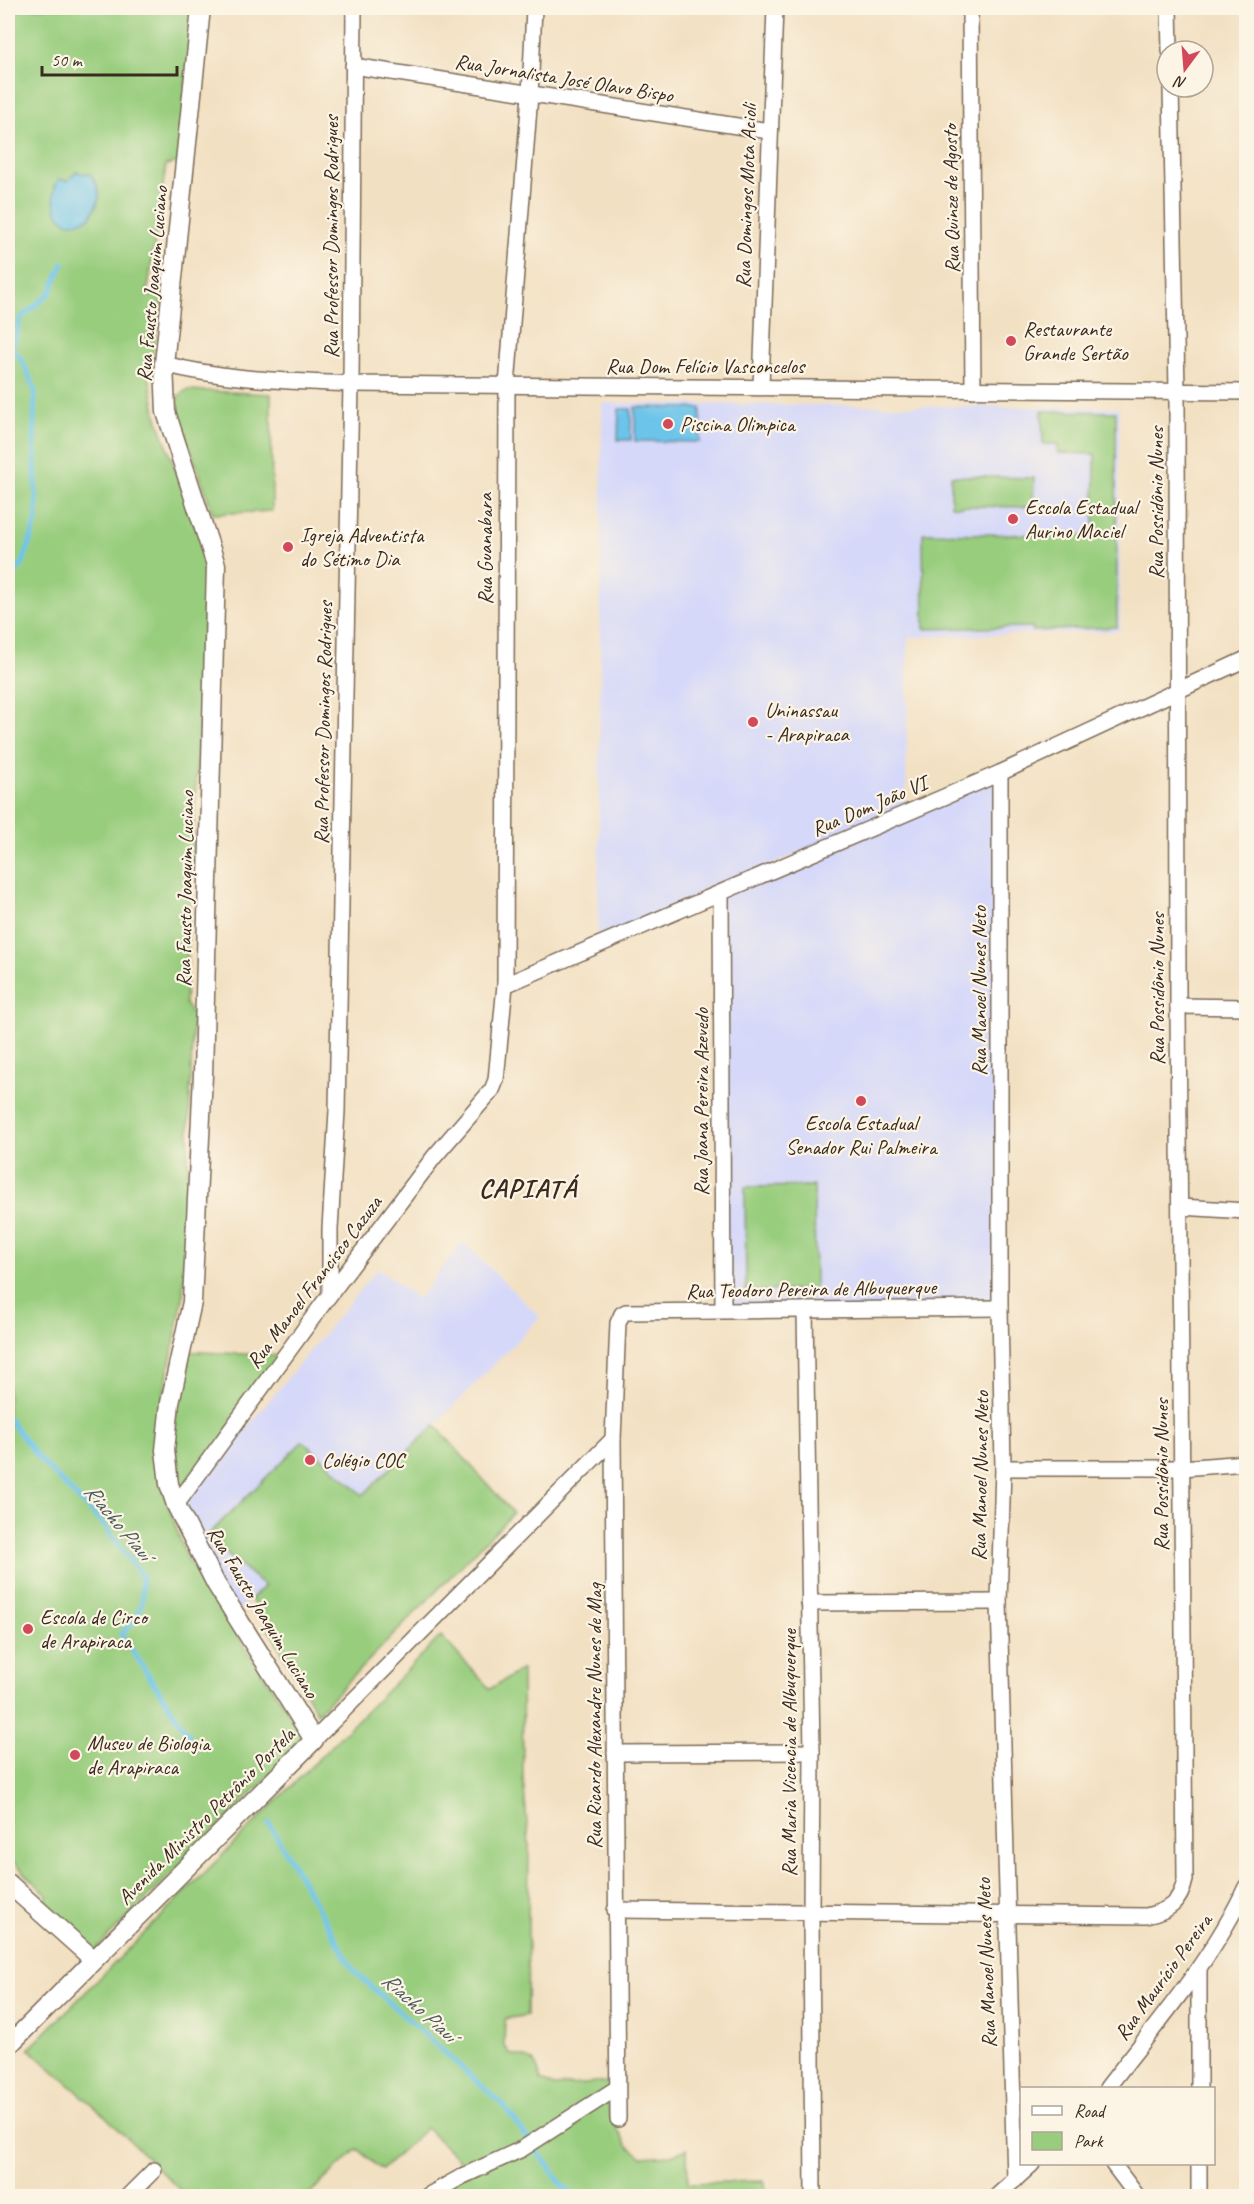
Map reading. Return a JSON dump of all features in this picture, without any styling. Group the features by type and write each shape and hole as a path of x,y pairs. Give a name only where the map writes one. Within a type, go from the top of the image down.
{"street":[{"name":"Rua Fausto Joaquim Luciano","path":"201,8 164,364 166,412 216,566 203,1075 192,1302 170,1403 165,1450 169,1484 176,1505 216,1584 314,1740"},
{"name":"Rua Professor Domingos Rodrigues","path":"330,1294 330,1229 337,1111 351,384 354,8"},
{"name":"Rua Guanabara","path":"492,1090 496,1080 505,985 507,386 530,95 534,8"},
{"name":"Rua Domingos Mota Acioli","path":"761,387 775,8"},
{"name":"Rua Quinze de Agosto","path":"970,8 974,390"},
{"path":"1169,8 1170,39"},
{"name":"Rua Jornalista José Olavo Bispo","path":"353,66 769,131"},
{"name":"Rua Possidônio Nunes","path":"1006,1913 1146,1916 1162,1913 1173,1905 1183,1891 1185,1880 1178,1006 1177,391 1171,99"},
{"name":"Rua Dom Felício Vasconcelos","path":"164,364 191,371 263,380 351,384 1246,392"},
{"name":"Rua Dom João VI","path":"505,985 1000,772 1246,659"},
{"name":"Rua Manoel Nunes Neto","path":"1000,772 1000,1308 1004,1468 999,1602 1015,2180"},
{"name":"Rua Joana Pereira Azevedo","path":"721,894 723,1310"},
{"path":"1178,1006 1246,1007"},
{"name":"Rua Manoel Francisco Cazuza","path":"176,1505 330,1294 434,1157 492,1090"},
{"path":"1180,1207 1246,1210"},
{"name":"Rua Teodoro Pereira de Albuquerque","path":"622,1314 626,1312 723,1310 1000,1308"},
{"name":"Rua Maria Vicencia de Albuquerque","path":"806,1310 812,1752 813,2196"},
{"name":"Rua Ricardo Alexandre Nunes de Mag","path":"618,2119 613,1439 618,1323 622,1314"},
{"name":"Avenida Ministro Petrônio Portela","path":"8,2046 93,1959 217,1839 613,1439"},
{"path":"1004,1468 1182,1468 1246,1463"},
{"path":"809,1603 999,1602"},
{"path":"615,1752 812,1752"},
{"path":"8,1882 93,1959"},
{"name":"Rua Maurício Pereira","path":"1108,2087 1199,1968 1232,1917 1246,1887"},
{"path":"615,1910 1006,1913"},
{"path":"1199,1968 1199,2087"},
{"path":"427,2196 463,2176 522,2149 617,2088"},
{"path":"997,2196 1030,2165"},
{"path":"1114,2165 1137,2196"},
{"path":"1199,2165 1199,2196"},
{"path":"128,2196 154,2170"}],"shaded area":[{"name":"Uninassau - Arapiraca","path":"602,403 1119,408 1120,631 908,637 906,807 598,939"},
{"name":"Escola Estadual Senador Rui Palmeira","path":"1000,773 1000,1308 723,1310 721,894"},
{"name":"Colégio COC","path":"463,1242 540,1317 363,1495 234,1614 179,1511 378,1268 418,1299"}],"green space":[{"path":"15,8 193,8 179,162 166,165 147,295 162,298 149,377 157,418 207,558 185,1004 193,1015 183,1298 158,1423 157,1473 187,1559 306,1739 93,1952 46,1907 47,1895 8,1857 8,44"},
{"path":"187,390 271,394 272,511 213,514 178,411 178,398"},
{"path":"1042,411 1116,412 1117,627 1033,631 1032,627 924,629 923,533 1094,536 1095,454 1058,453 1058,444 1043,444"},
{"path":"951,476 1034,478 1033,507 951,506"},
{"path":"814,1186 815,1290 746,1291 745,1187"},
{"path":"181,1351 284,1356 176,1505 169,1484"},
{"path":"435,1425 513,1513 317,1713 251,1599 265,1586 206,1537 303,1441 363,1495"},
{"path":"441,1636 490,1689 522,1669 523,1779 529,1844 527,2015 505,2019 504,2044 510,2054 532,2061 541,2081 554,2086 610,2082 609,2115 626,2144 642,2157 671,2155 687,2149 688,2183 764,2181 768,2196 442,2196 464,2165 426,2128 382,2170 357,2149 307,2196 186,2196 106,2117 29,2049"}],"water":[{"path":"76,172 90,174 97,186 99,196 90,218 71,223 65,221 57,212 54,191 59,179 68,181"},
{"name":"Piscina Olimpica","path":"635,407 701,408 700,442 635,441"},
{"path":"619,409 631,409 631,440 618,440"}],"waterway":[{"name":"Riacho Piauí","path":"8,583 23,563 37,519 35,390 22,360 12,348 21,318 50,293 63,263"},
{"name":"Riacho Piauí","path":"8,1418 40,1460 103,1524 142,1576 142,1602 135,1620 121,1634 197,1748"},
{"name":"Riacho Piauí","path":"269,1823 354,1971 503,2105 563,2186 574,2196"}],"place":[{"name":"Restaurante Grande Sertão","path":"1011,341"},
{"name":"Piscina Olimpica","path":"668,424"},
{"name":"Escola Estadual Aurino Maciel","path":"1013,519"},
{"name":"Igreja Adventista do Sétimo Dia","path":"288,547"},
{"name":"Uninassau - Arapiraca","path":"753,722"},
{"name":"Escola Estadual Senador Rui Palmeira","path":"861,1101"},
{"name":"Colégio COC","path":"310,1460"},
{"name":"Escola de Circo de Arapiraca","path":"28,1629"},
{"name":"Museu de Biologia de Arapiraca","path":"75,1755"}],"district":[{"name":"CAPIATÁ","path":"528,1188"}]}
